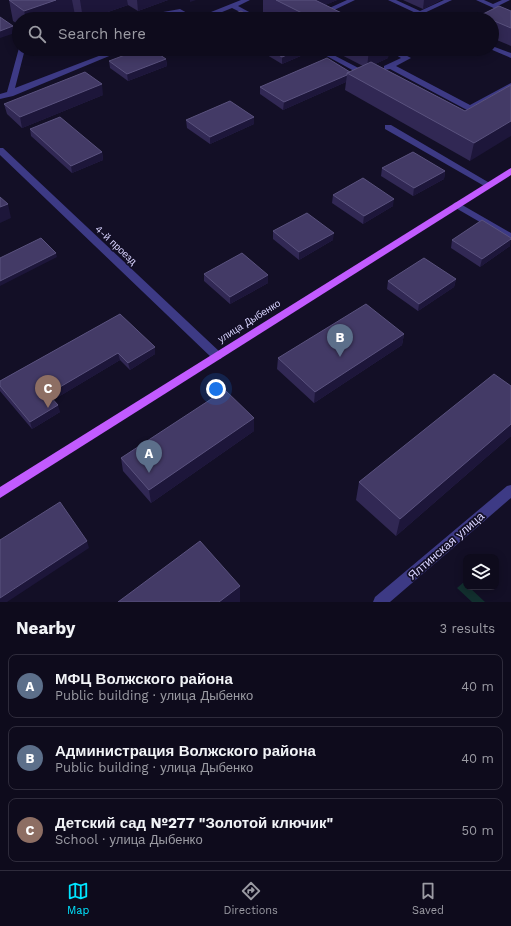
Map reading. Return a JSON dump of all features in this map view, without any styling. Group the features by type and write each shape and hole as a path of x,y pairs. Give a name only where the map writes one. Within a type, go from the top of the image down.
{"main road":[{"name":"улица Дыбенко","path":"0,492 511,171"}],"street":[{"path":"217,12 247,0"},
{"path":"327,12 352,0"},
{"path":"390,0 418,12"},
{"path":"422,12 449,0"},
{"path":"479,0 510,13"},
{"path":"493,6 507,0"},
{"path":"233,6 245,12"},
{"path":"499,17 510,13"},
{"path":"499,51 511,56"},
{"path":"6,95 20,56"},
{"path":"6,95 105,56"},
{"path":"331,56 370,76 407,58 403,56"},
{"path":"390,66 470,108 511,85"},
{"path":"0,88 6,95"},
{"path":"388,127 489,185"},
{"name":"4-й проезд","path":"0,150 217,356"},
{"path":"457,205 511,237"},
{"name":"Ялтинская улица","path":"380,602 511,490"}],"green space":[{"path":"463,583 463,590 472,590 485,602 472,602 457,588"}],"building":[{"path":"9,0 56,0 24,11"},
{"path":"276,0 315,0 340,12 300,12"},
{"path":"499,6 511,11 511,28 499,23 499,12 487,12"},
{"path":"0,17 12,26 0,31"},
{"path":"122,56 162,56 166,59 127,74 109,61"},
{"path":"327,58 350,72 347,73 347,75 284,102 260,87"},
{"path":"371,62 465,111 511,85 511,121 474,143 347,73"},
{"path":"85,72 102,84 20,117 4,104"},
{"path":"230,101 254,117 210,137 186,120"},
{"path":"60,117 102,152 71,166 30,129"},
{"path":"413,152 445,171 414,188 382,168"},
{"path":"363,178 394,199 364,216 333,195"},
{"path":"0,197 8,204 0,207"},
{"path":"307,213 334,233 299,252 273,231"},
{"path":"482,220 511,239 482,259 452,240"},
{"path":"41,238 56,253 0,281 0,258"},
{"path":"242,253 268,275 230,297 204,274"},
{"path":"424,258 456,279 419,304 388,281"},
{"path":"366,304 404,334 315,392 278,358"},
{"path":"120,314 155,347 128,363 118,353 48,394 58,405 30,422 0,386 0,381"},
{"path":"494,374 511,386 511,424 400,519 359,482"},
{"path":"225,390 254,418 149,490 121,458"},
{"path":"60,502 87,541 0,598 0,540"},
{"path":"200,541 240,586 219,602 118,602"}],"place":[{"name":"Администрация Волжского района","path":"340,357"},
{"name":"Детский сад №277 \"Золотой ключик\"","path":"48,408"},
{"name":"МФЦ Волжского района","path":"149,473"}]}
